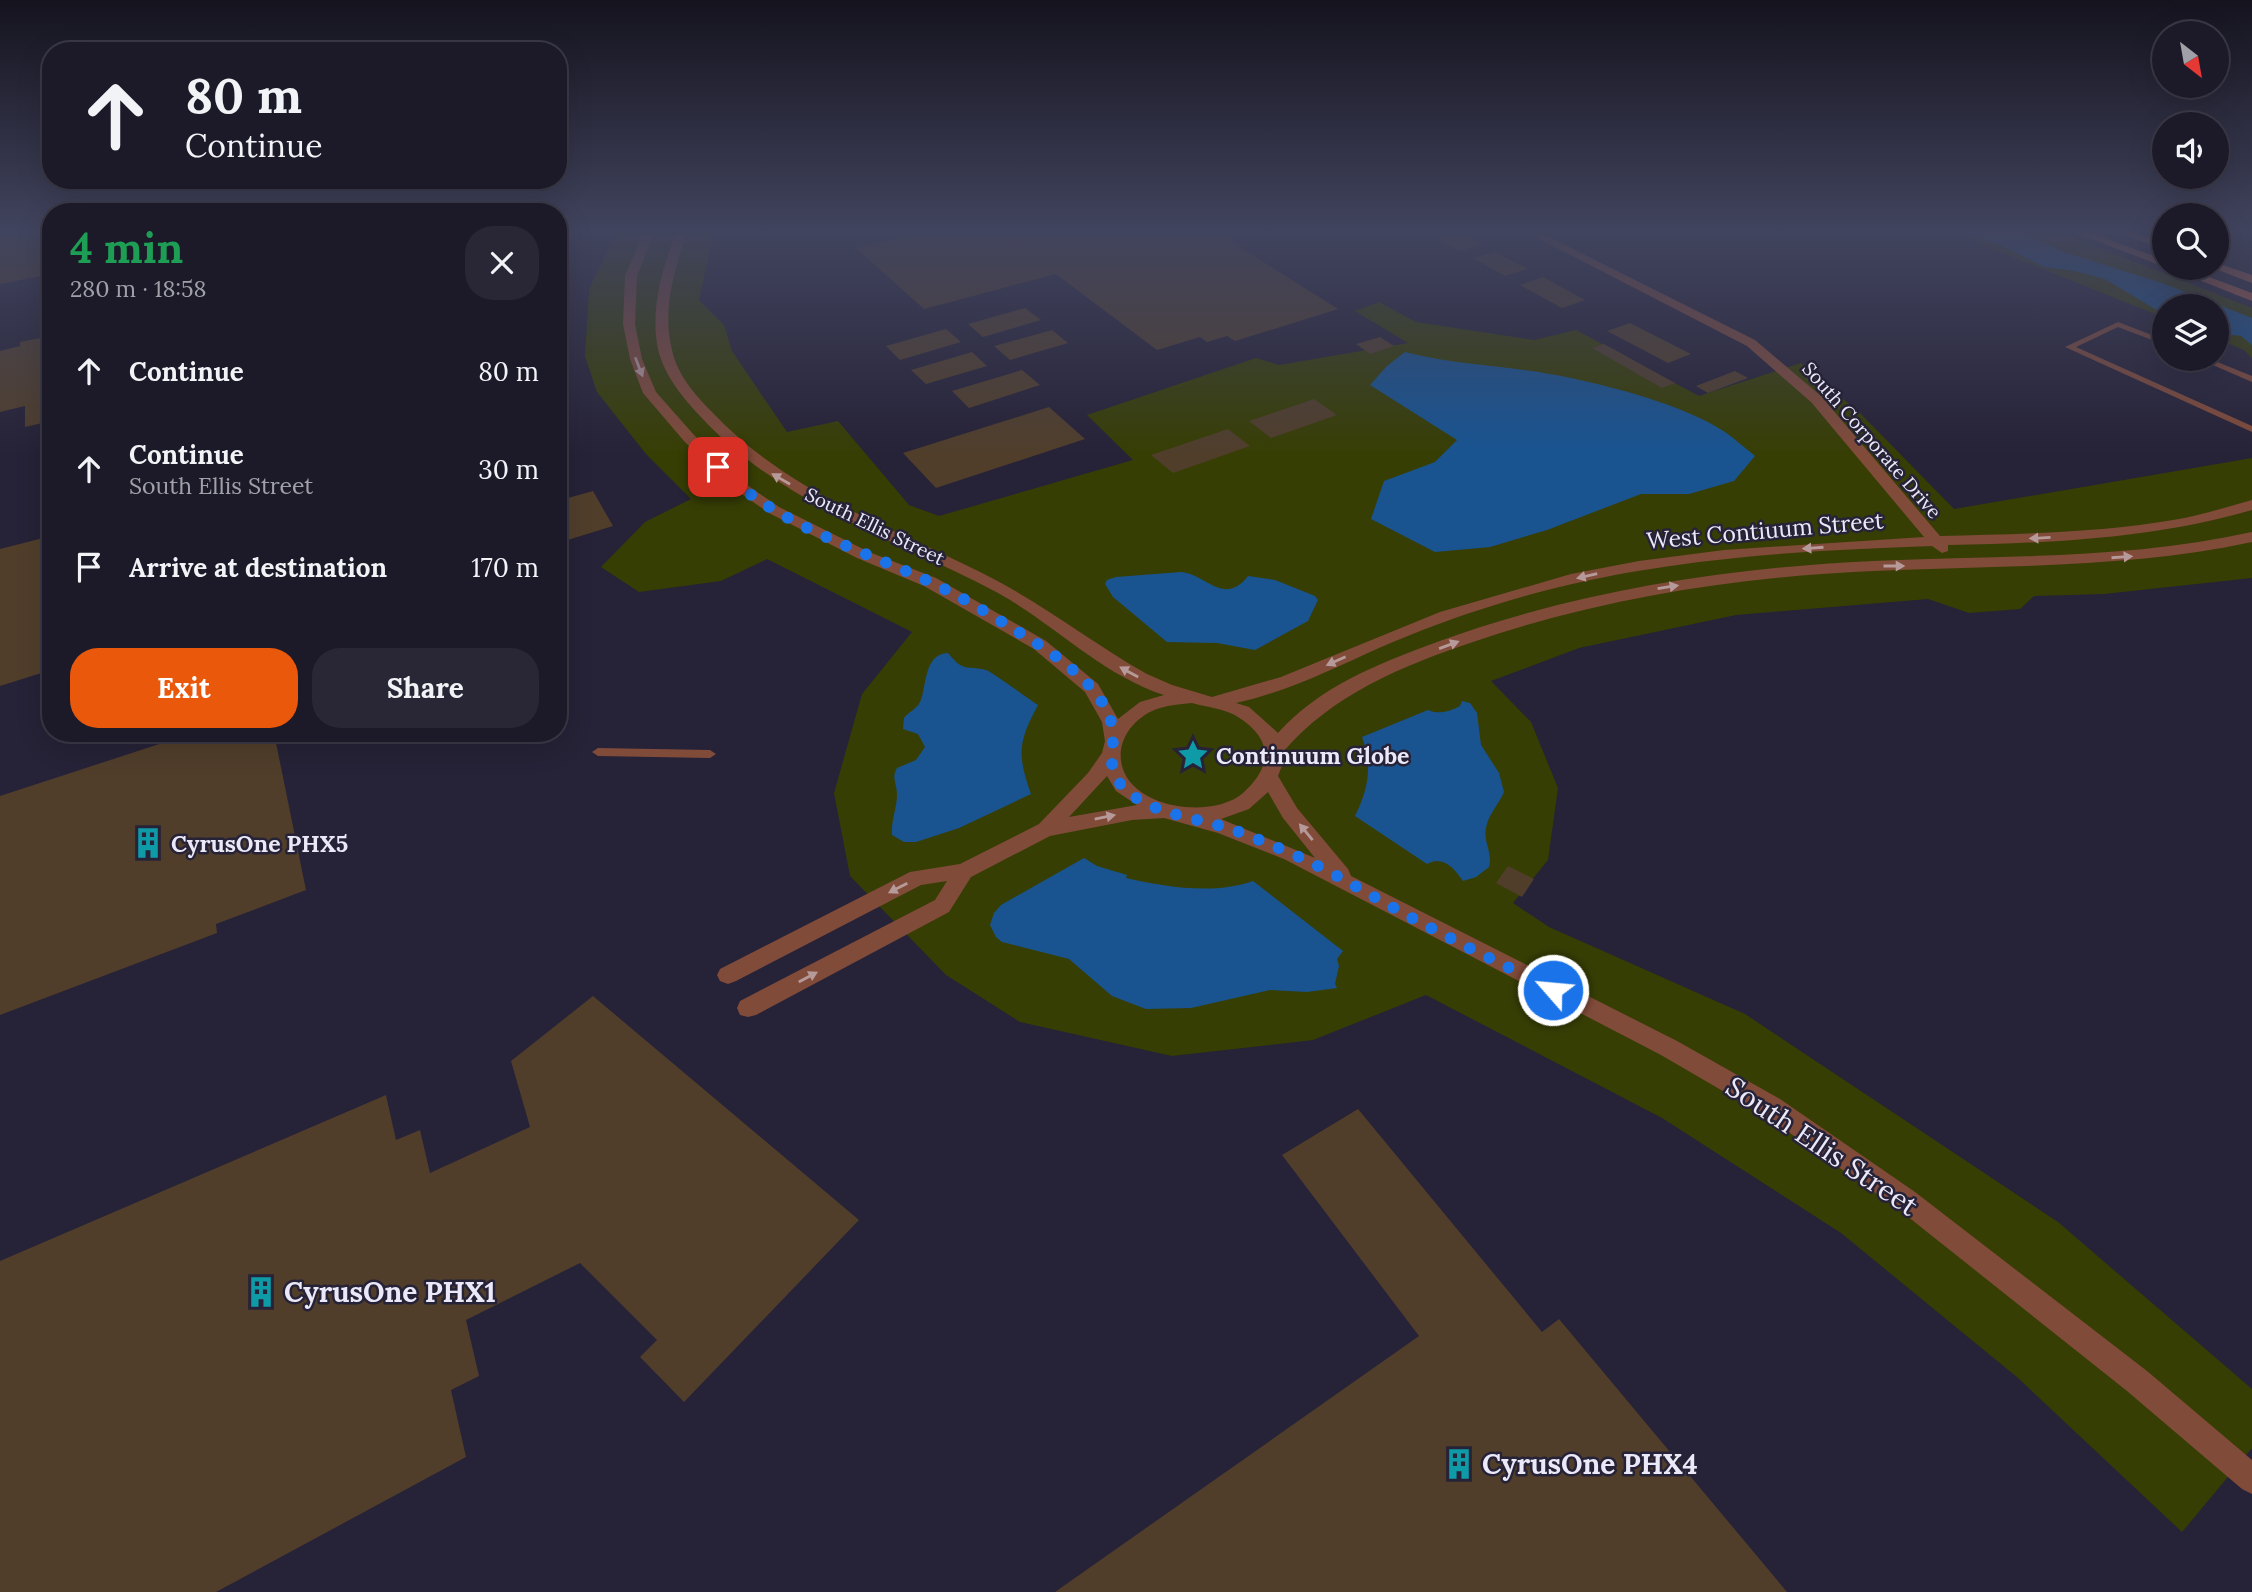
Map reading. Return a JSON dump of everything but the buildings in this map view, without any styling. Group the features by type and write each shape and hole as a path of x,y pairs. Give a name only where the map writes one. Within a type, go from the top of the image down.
{"street":[{"name":"South Ellis Street","path":"630,305 629,324 636,359 650,393 689,438 732,481 774,510 863,555 930,582 1040,645 1093,688 1111,722 1111,748"},
{"name":"South Ellis Street","path":"662,305 666,353 680,383 708,418 770,472 842,514 965,568 1029,603 1121,667 1164,690 1192,697"},
{"name":"South Corporate Drive","path":"1676,305 1751,343 1789,373 1816,399 1955,566"},
{"name":"West Contiuum Street","path":"1218,701 1263,691 1399,633 1498,598 1595,574 1706,555 2129,532 2200,519 2252,505"},
{"name":"West Contiuum Street","path":"1275,749 1301,721 1321,706 1385,670 1485,631 1560,609 1662,587 1792,570 1955,566 2147,555 2252,537"},
{"path":"728,975 917,878 964,871 1046,829 1132,813 1208,815 1234,809 1256,797 1271,780 1276,765 1275,749 1269,733 1256,719 1238,708 1218,701 1192,697 1166,700 1142,708 1124,721 1095,778 1046,829"},
{"path":"1111,748 1114,775 1125,790 1143,803 1172,813"},
{"name":"South Ellis Street","path":"1271,780 1290,813 1346,881"},
{"name":"South Ellis Street","path":"1172,813 1223,827 1291,853 1669,1048 1772,1107 1906,1200 2137,1381 2252,1479"},
{"path":"748,1009 942,906 964,871"}],"lane":[{"path":"2152,338 2118,324 2068,347 2252,429"},
{"path":"2229,370 2252,379"},
{"path":"598,752 710,754"}],"green space":[{"path":"588,305 704,305 724,325 732,351 787,432 838,421 909,505 939,516 1133,460 1087,415 1256,358 1279,365 1408,343 1355,311 1370,305 1385,305 1416,322 1534,340 1576,330 1699,396 1801,363 1861,414 1954,509 2252,458 2252,578 2104,594 2034,596 2020,609 1969,613 1928,599 1736,615 1579,648 1491,681 1531,722 1558,788 1548,860 1513,903 1549,927 1745,1014 2058,1222 2252,1389 2252,1448 2182,1532 2018,1378 1841,1233 1662,1118 1426,995 1313,1040 1172,1056 1020,1022 946,975 850,876 834,793 862,694 912,632 767,559 721,581 639,592 601,567 645,522 691,499 646,454 597,392 585,356"},
{"path":"2133,305 2152,305 2152,313"},
{"path":"2229,305 2252,308 2252,358 2244,350 2229,344"}],"water":[{"path":"2229,309 2252,318 2252,345 2241,336 2229,334"},
{"path":"1405,352 1532,371 1632,393 1706,421 1755,456 1734,481 1689,494 1641,494 1547,530 1490,547 1435,552 1371,519 1384,481 1435,462 1457,440 1370,385 1387,366"},
{"path":"1181,572 1223,589 1239,585 1248,576 1275,580 1315,596 1318,600 1308,621 1255,650 1217,643 1167,642 1113,597 1105,584 1107,580 1116,577"},
{"path":"948,653 962,666 990,672 1038,705 1026,729 1022,748 1023,768 1031,794 959,828 916,842 904,842 892,835 897,795 894,775 897,768 916,760 925,747 918,734 903,729 904,718 920,702 927,673 934,659"},
{"path":"1462,701 1470,703 1477,713 1481,745 1499,773 1504,792 1486,828 1489,867 1476,877 1463,881 1448,864 1438,861 1427,864 1355,816 1368,778 1362,737 1428,710 1440,712 1453,709 1460,706"},
{"path":"1084,858 1097,866 1127,875 1126,878 1173,887 1222,888 1253,881 1343,951 1337,959 1337,988 1307,992 1270,990 1191,1008 1146,1009 1112,996 1069,959 1002,942 996,937 990,925 994,913 1001,905"}],"place":[{"name":"Continuum Globe","path":"1193,755"},
{"name":"CyrusOne PHX5","path":"148,843"},
{"name":"CyrusOne PHX1","path":"261,1292"},
{"name":"CyrusOne PHX4","path":"1459,1464"}],"route":[{"path":"718,467 732,481 774,510 863,555 930,582 1040,645 1093,688 1111,722 1110,758 1114,775 1125,790 1143,803 1223,827 1291,853 1553,990"}]}
